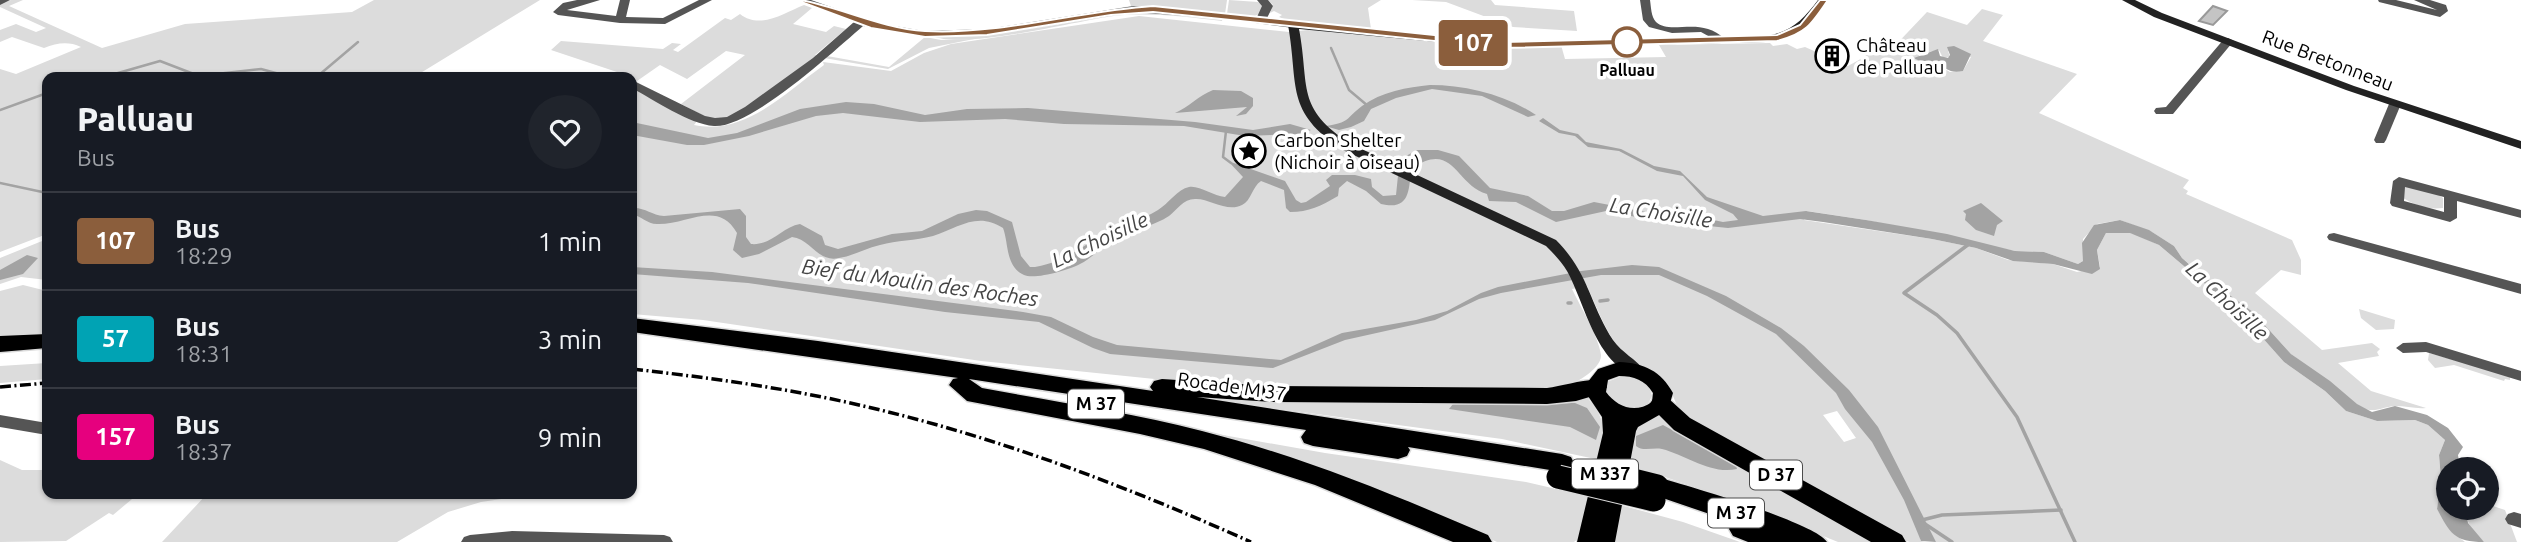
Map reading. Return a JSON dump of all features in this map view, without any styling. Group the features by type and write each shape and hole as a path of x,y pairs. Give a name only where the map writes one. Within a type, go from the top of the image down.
{"highway":[{"name":"Rocade M 37","path":"637,326 767,342 965,379"},
{"name":"Rocade M 37","path":"637,339 1354,429 1560,470 1655,493 1776,526 1815,542"},
{"path":"0,344 42,341"},
{"path":"0,356 42,353"},
{"path":"1479,542 1413,513 1295,468 1163,430 975,395 965,379 991,368 1177,389 1273,394 1547,396 1601,389"},
{"name":"D 37","path":"1653,410 1893,542"},
{"name":"Rocade M 37","path":"1655,493 1776,542"}],"main road":[{"path":"1619,369 1638,371 1660,386 1663,393 1653,410 1626,414 1601,389 1619,369"},
{"name":"M 337","path":"1588,542 1613,433 1612,417 1601,389"},
{"name":"M 337","path":"1604,542 1626,431 1631,422 1653,410"}],"street":[{"path":"596,0 567,5 558,12 620,20 665,21 707,0"},
{"path":"620,20 625,0"},
{"path":"801,0 862,22 899,31 950,34 1020,28 1134,9 1502,45 1766,39 1791,34 1808,23 1823,0"},
{"path":"1261,20 1268,6 1262,0"},
{"path":"1644,0 1648,20 1653,25 1672,30 1703,29 1719,39"},
{"name":"Rue Bretonneau","path":"2127,0 2168,19 2395,104 2521,145"},
{"path":"2387,1 2440,14 2442,11 2442,8 2419,0"},
{"path":"637,87 701,119 715,122 730,120 744,114 809,66 862,22"},
{"path":"1293,25 1302,99 1308,115 1319,128 1347,147 1536,235 1561,251 1610,350 1625,364 1638,371"},
{"path":"2160,111 2169,111 2228,41"},
{"path":"2380,140 2395,104"},
{"path":"2451,195 2521,214"},
{"path":"2334,237 2521,289"},
{"path":"2403,348 2426,347 2521,376"},
{"path":"1601,389 1610,350"},
{"path":"0,421 42,428"},
{"path":"470,542 512,538 664,542"}],"shaded area":[{"path":"23,0 9,6 102,48 185,24 352,12 374,0 540,0 422,72 42,72 42,236 0,252 0,69 16,74 81,47 62,43 44,48 12,37 0,42 0,30 16,24 36,32 46,28 0,7 0,3"},
{"path":"1129,0 1227,0 1225,14 1144,7 1049,20 1131,6"},
{"path":"1229,0 1258,2 1264,5 1260,14 1252,17 1227,14"},
{"path":"1268,0 1381,0 1368,8 1371,29 1366,29 1284,19 1274,11 1270,13 1273,5"},
{"path":"1412,0 1491,0 1495,5 1574,11 1577,31 1513,27 1446,2"},
{"path":"804,5 812,8 793,24 826,32 834,26 846,29 815,55 819,56 733,117 712,120 681,104 745,55 726,51 687,79 660,65 637,81 637,72 617,72 551,50 561,41 663,49 672,43 681,44 673,50 678,52 725,18 731,20 740,14 756,20 780,16"},
{"path":"1982,9 2003,15 1983,41 2077,74 2039,113 2189,180 2183,188 2188,191 2186,194 2292,240 2301,260 2301,275 2281,270 2255,293 2322,350 2372,343 2380,349 2377,352 2379,356 2338,363 2371,391 2426,408 2395,406 2374,410 2360,407 2291,354 2253,312 2182,258 2174,246 2152,232 2120,220 2097,224 2083,239 2083,261 2078,264 2044,252 2015,251 1866,220 1807,211 1804,220 1932,239 1976,248 2008,260 2053,264 2077,272 2100,267 2097,250 2106,233 2122,231 2159,245 2243,316 2284,362 2325,391 2346,411 2377,421 2415,420 2428,425 2445,440 2439,457 2436,457 2436,520 2444,520 2452,532 2465,542 1936,542 1919,534 1921,541 1925,542 1909,542 1684,415 1664,382 1633,362 1621,350 1604,324 1587,286 1572,289 1597,339 1600,360 1586,376 1561,388 1266,386 1174,381 981,361 703,320 637,314 637,89 697,121 694,125 713,127 748,118 764,109 824,65 823,62 891,71 924,53 951,44 1139,16 1289,32 1308,30 1561,45 1565,59 1666,57 1659,45 1770,43 1773,46 1787,44 1797,49 1805,47 1848,66 1866,56 1863,51 1877,49 1888,53 1927,12 1967,25","holes":["1939,50 1943,58 1950,57 1948,51 1971,57 1963,71 1950,72 1934,63 1920,62 1919,54","1837,411 1856,438 1844,442 1823,415"]},
{"path":"1132,11 1223,17 1222,21 1168,15 1128,15 994,37 948,39 932,36 1054,25"},
{"path":"925,37 941,40 974,39 929,48 888,69 824,58 827,56 889,67"},
{"path":"2410,185 2433,191 2443,198 2443,208 2420,206 2400,196 2401,189"},
{"path":"42,241 42,279 21,277 0,284 0,258"},
{"path":"23,285 42,290 42,333 0,336 0,291"},
{"path":"2359,309 2395,320 2394,329 2376,330 2361,318"},
{"path":"2429,353 2510,376 2510,380 2504,381 2454,365 2435,368 2428,360"},
{"path":"42,363 42,379 0,383 0,366"},
{"path":"1622,376 1645,383 1652,396 1648,404 1636,408 1625,407 1605,394 1607,382"},
{"path":"1585,395 1598,412 1603,425 1600,460 1502,439 1182,396"},
{"path":"1664,413 1882,542 1838,542 1739,502 1624,466 1631,431"},
{"path":"1178,427 1325,453 1526,482 1591,497 1579,538 1574,542 1497,542 1448,520"},
{"path":"0,460 22,470 42,470 42,499 132,499 113,515 109,513 66,541 0,542"},
{"path":"202,499 502,499 448,512 397,542 162,542"},
{"path":"1613,503 1683,522 1740,542 1610,542"},
{"path":"2499,508 2505,510 2517,542 2484,542 2468,520 2499,520"}],"water":[{"path":"1954,46 1971,54 1963,71 1951,71 1936,63 1914,58 1938,49 1940,56 1948,58 1950,55 1947,47"},
{"path":"1430,85 1485,92 1536,115 1528,117 1482,96 1432,89 1396,98 1371,109 1364,121 1351,127 1339,130 1325,126 1343,122 1369,101 1386,94"},
{"path":"1213,90 1241,91 1253,98 1253,106 1246,114 1236,116 1247,107 1175,113 1203,95"},
{"path":"846,102 874,104 925,115 967,109 1028,108 1195,122 1253,130 1290,124 1311,130 1301,134 1245,136 1184,126 1064,124 1005,119 920,122 843,113 816,116 749,136 704,145 687,145 637,136 637,123 708,138 737,133 800,109"},
{"name":"La Choisille","path":"1543,118 1560,130 1578,134 1586,142 1621,149 1654,166 1680,171 1707,197 1763,216 1806,211 1866,220 1947,234 2015,251 2044,252 2078,264 2083,261 2082,243 2094,225 2120,220 2149,230 2174,246 2182,258 2198,272 2253,312 2291,354 2357,404 2372,412 2395,406 2427,415 2448,428 2463,447 2458,457 2439,457 2445,440 2428,425 2415,420 2377,421 2346,411 2325,391 2284,362 2243,316 2159,245 2130,233 2106,233 2097,250 2100,269 2092,274 2053,264 2013,261 1976,248 1932,239 1800,219 1728,228 1651,220 1606,211 1556,222 1516,202 1489,201 1487,194 1476,189 1446,161 1437,159 1425,161 1411,169 1406,197 1398,204 1381,204 1366,191 1347,181 1339,188 1338,196 1332,200 1309,210 1290,212 1286,208 1284,190 1261,181 1242,205 1230,207 1191,199 1169,216 1114,239 1080,264 1035,276 1024,275 1018,271 1011,260 1003,228 985,221 968,223 920,239 886,243 839,258 825,257 792,237 759,254 742,258 733,250 737,233 721,217 701,216 657,224 637,216 637,209 664,216 740,209 746,216 746,237 751,244 765,242 800,224 822,236 825,245 838,249 892,234 922,231 958,214 976,210 987,211 1012,222 1021,256 1030,267 1035,267 1064,258 1110,231 1151,214 1185,188 1197,188 1225,197 1243,177 1228,161 1285,181 1296,200 1301,203 1330,186 1326,180 1332,175 1355,175 1371,179 1372,187 1383,196 1396,195 1399,166 1406,156 1417,150 1438,150 1459,156 1490,188 1528,196 1552,211 1564,211 1594,202 1656,214 1690,215 1723,222 1738,220 1733,214 1705,200 1683,176 1657,171 1619,151 1588,147 1575,136 1559,133 1539,121"},
{"path":"1981,203 2003,221 1997,225 1994,236 1976,230 1965,220 1966,214 1963,211"},
{"path":"27,255 38,258 23,274 0,280 0,270"},
{"path":"1632,265 1659,267 1726,296 1781,328 1804,346 1849,390 1878,427 1936,542 1921,541 1904,500 1872,442 1845,409 1836,393 1776,334 1707,296 1659,275 1601,275 1501,293 1479,299 1435,320 1345,340 1273,368 1110,354 1039,322 945,312 748,283 637,274 637,267 712,272 1023,312 1051,317 1117,345 1281,360 1342,333 1416,320 1447,311 1498,287 1581,271"},
{"path":"1575,403 1587,408 1600,427 1596,440 1570,427 1449,409 1453,404"},
{"path":"1663,425 1736,465 1737,469 1718,469 1662,449 1642,449 1636,446 1636,436"},
{"path":"2444,520 2467,520 2484,542 2459,538"}],"building":[{"path":"2213,6 2227,11 2213,25 2199,21"}],"waterway":[{"path":"323,72 358,42"},
{"path":"1331,48 1349,90 1368,106"},
{"path":"122,72 160,61 189,72"},
{"path":"234,72 261,69 272,72"},
{"path":"0,110 42,95"},
{"path":"1226,131 1223,157 1231,163"},
{"path":"0,183 42,192"},
{"path":"1969,244 1904,293 1937,315 1957,333 2017,417 2060,510"},
{"path":"1600,301 1608,300"},
{"path":"1922,520 1942,515 2060,510"},
{"path":"2060,510 2075,542"},
{"path":"1925,524 1952,542"}],"railway":[{"path":"637,370 783,390 921,420 1064,466 1251,542"},
{"path":"0,387 42,383"}],"bus line":[{"name":"107","path":"801,0 874,26 925,34 987,32 1111,12 1153,9 1502,45 1777,38 1804,27 1823,0"}],"place":[{"name":"Palluau","path":"1627,42"},
{"name":"Château de Palluau","path":"1832,56"},
{"name":"Carbon Shelter (Nichoir à oiseau)","path":"1249,151"}],"water label":[{"name":"Bief du Moulin des Roches","path":"920,283"}]}
